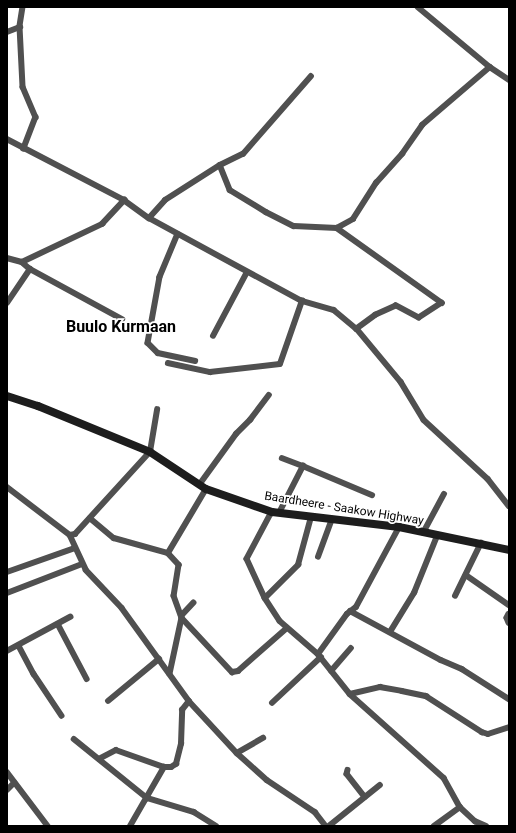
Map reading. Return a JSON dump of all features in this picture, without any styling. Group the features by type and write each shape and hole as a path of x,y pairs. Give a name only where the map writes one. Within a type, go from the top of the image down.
{"main road":[{"name":"Baardheere - Saakow Highway","path":"7,396 38,406 150,452 203,487 275,513 399,527 437,536 482,543 509,550"}],"street":[{"path":"23,7 20,26 23,87 36,117 24,149"},
{"path":"418,7 490,67 509,80"},
{"path":"7,32 20,26"},
{"path":"220,165 230,190 266,212 294,226 337,228 353,219 376,183 402,154 422,125 490,67"},
{"path":"149,218 165,200 220,165 243,154 311,76"},
{"path":"7,139 124,200 149,218 302,301 334,310 357,330 401,382 424,420 488,479 509,506"},
{"path":"22,262 102,224 124,200"},
{"path":"337,228 442,303 419,318 396,306 376,314 357,330"},
{"path":"178,234 160,277 148,343 158,353 195,361"},
{"path":"7,258 22,262 30,269 122,319"},
{"path":"7,303 30,269"},
{"path":"213,336 247,272"},
{"path":"168,363 210,372 280,364 302,301"},
{"path":"168,553 203,487 236,434 250,420 269,395"},
{"path":"70,536 75,534 150,452 157,410"},
{"path":"282,458 330,475 372,495"},
{"path":"303,466 247,559 264,598 287,628 319,656 350,694 438,773 460,807 475,821 486,826"},
{"path":"7,487 70,536 82,564 122,608 189,701 236,753 267,780 315,812 328,826 380,785"},
{"path":"423,533 444,494"},
{"path":"264,598 298,565 311,517"},
{"path":"90,518 114,538 168,553 179,565 174,596 181,617 232,672 238,671 287,628"},
{"path":"318,557 332,519"},
{"path":"272,703 319,656 350,611 356,607 399,527"},
{"path":"390,632 414,593 437,536"},
{"path":"455,596 482,543"},
{"path":"7,572 75,548"},
{"path":"7,593 82,564"},
{"path":"466,575 509,605"},
{"path":"170,674 181,617 193,603"},
{"path":"350,611 472,674 509,699"},
{"path":"509,614 506,618 509,623"},
{"path":"7,650 20,646 70,617"},
{"path":"58,624 87,679"},
{"path":"20,646 34,674 62,716"},
{"path":"331,671 351,648"},
{"path":"108,701 159,660"},
{"path":"350,694 380,687 402,690 426,696 482,732 488,734 509,727"},
{"path":"99,759 116,750 164,767 171,767 176,764 181,744 182,710 189,701"},
{"path":"236,753 263,738"},
{"path":"74,739 147,798 194,812 216,826"},
{"path":"130,826 164,767"},
{"path":"348,770 347,774 365,796"},
{"path":"7,772 48,826"},
{"path":"7,790 14,783"},
{"path":"434,826 460,807"}],"district":[{"name":"Buulo Kurmaan","path":"121,327"}]}
